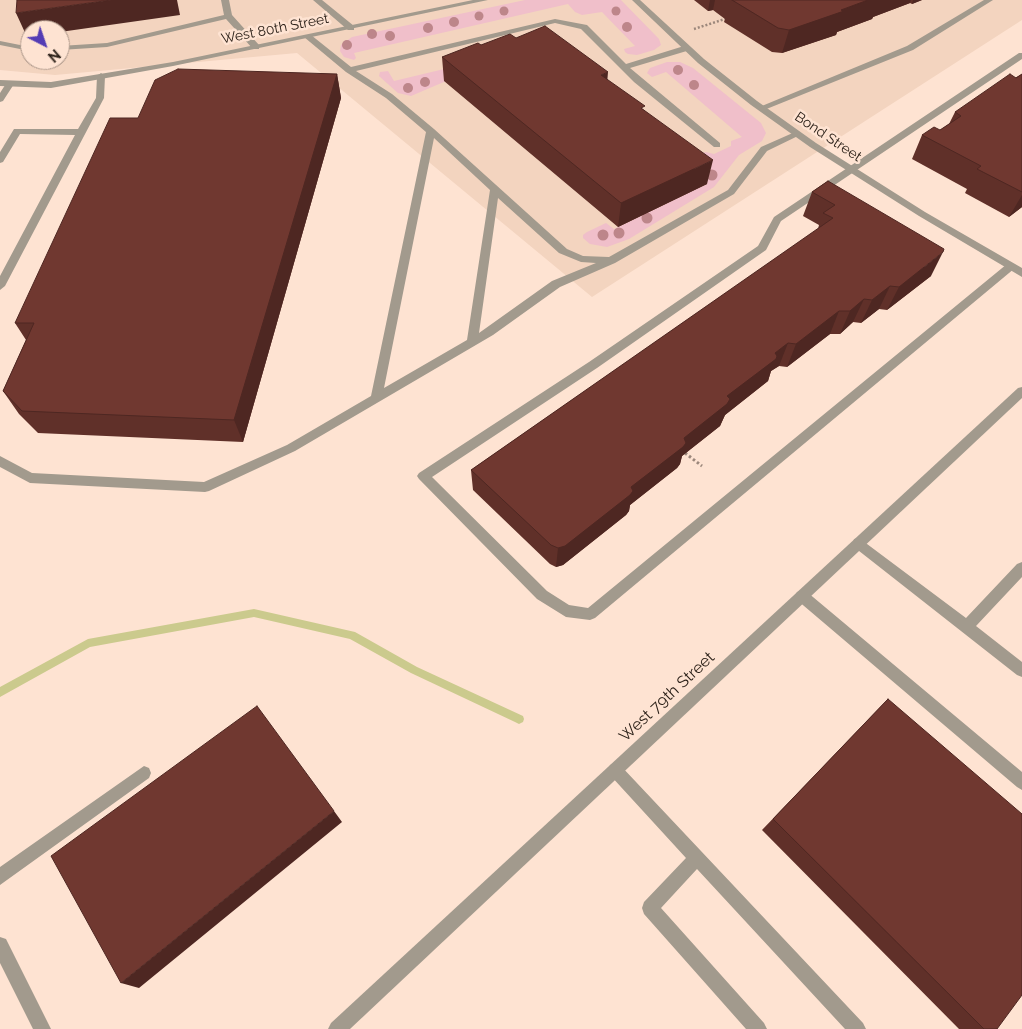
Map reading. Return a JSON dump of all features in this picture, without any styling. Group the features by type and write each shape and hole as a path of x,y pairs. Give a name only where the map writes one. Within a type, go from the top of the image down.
{"street":[{"path":"225,0 228,16 256,47"},
{"path":"316,0 351,28"},
{"name":"West 80th Street","path":"0,83 51,85 70,82 308,37 484,0"},
{"name":"Bond Street","path":"636,0 687,48 761,108 850,169 1022,272"},
{"path":"761,108 910,48 988,0"},
{"path":"70,47 107,45 228,16"},
{"path":"349,70 554,21 584,27 623,68 717,145"},
{"path":"308,37 349,70 389,96 431,131 563,251 581,259 611,261"},
{"path":"0,43 20,47"},
{"path":"623,68 687,48"},
{"path":"1010,266 590,614 566,611 542,595 423,476 593,365 762,248 777,219 1022,54"},
{"path":"0,286 100,98 101,76"},
{"path":"0,99 10,84"},
{"path":"0,160 17,131 81,132"},
{"path":"376,398 431,131"},
{"path":"0,461 30,478 204,487 291,448 472,341 556,284 611,261 731,192 764,149 798,134"},
{"path":"472,341 495,189"},
{"name":"West 79th Street","path":"337,1029 1022,391"},
{"path":"858,543 1022,670"},
{"path":"967,627 1022,568"},
{"path":"802,596 1022,782"},
{"path":"615,770 857,1029"},
{"path":"0,877 144,773"},
{"path":"697,858 650,908 758,1029"},
{"path":"0,945 42,1029"}],"path":[{"path":"672,35 725,19"},
{"path":"686,453 702,466"}],"shaded area":[{"path":"0,0 1022,0 1022,20 592,297 297,53 55,75 0,70"},
{"path":"525,0 621,0 659,39 661,45 654,50 637,55 628,54 624,49 635,46 602,12 582,15 575,12 568,4 354,53 356,58 354,60 344,57 340,51 341,45 352,37"},
{"path":"561,41 479,67 411,96 398,93 379,76 380,72 388,71 394,81"},
{"path":"667,62 680,62 693,68 761,123 766,133 762,141 739,155 714,187 629,239 607,247 590,244 583,238 583,235 587,232 606,223 614,229 707,184 700,154 706,152 714,154 731,146 731,141 742,137 666,72 652,77 647,73 650,68"}],"building":[{"path":"17,0 111,0 16,13"},
{"path":"732,0 868,0 841,10 844,11 789,30 778,28"},
{"path":"545,26 608,72 601,75 645,106 641,108 713,160 621,203 442,57 478,43 481,45 510,34 516,38"},
{"path":"178,69 337,74 234,420 22,411 3,391 34,323 15,323 110,118 138,118 155,80"},
{"path":"1010,74 1016,78 1022,74 1022,192 977,169 981,166 922,135 934,127 940,130 961,116 955,112"},
{"path":"828,181 944,249 943,252 899,287 890,286 872,300 864,299 850,311 839,311 796,344 788,343 775,353 776,359 727,396 730,399 727,404 684,438 686,443 683,447 631,487 633,491 630,495 565,546 558,548 551,545 471,470 833,218 823,213 835,205 812,192"},
{"path":"888,699 1022,814 1022,995 997,1029 984,1029 773,819"},
{"path":"257,706 334,811 121,983 51,856"}],"waterway":[{"path":"0,692 88,643 254,613 352,635 414,670 519,719"}]}
